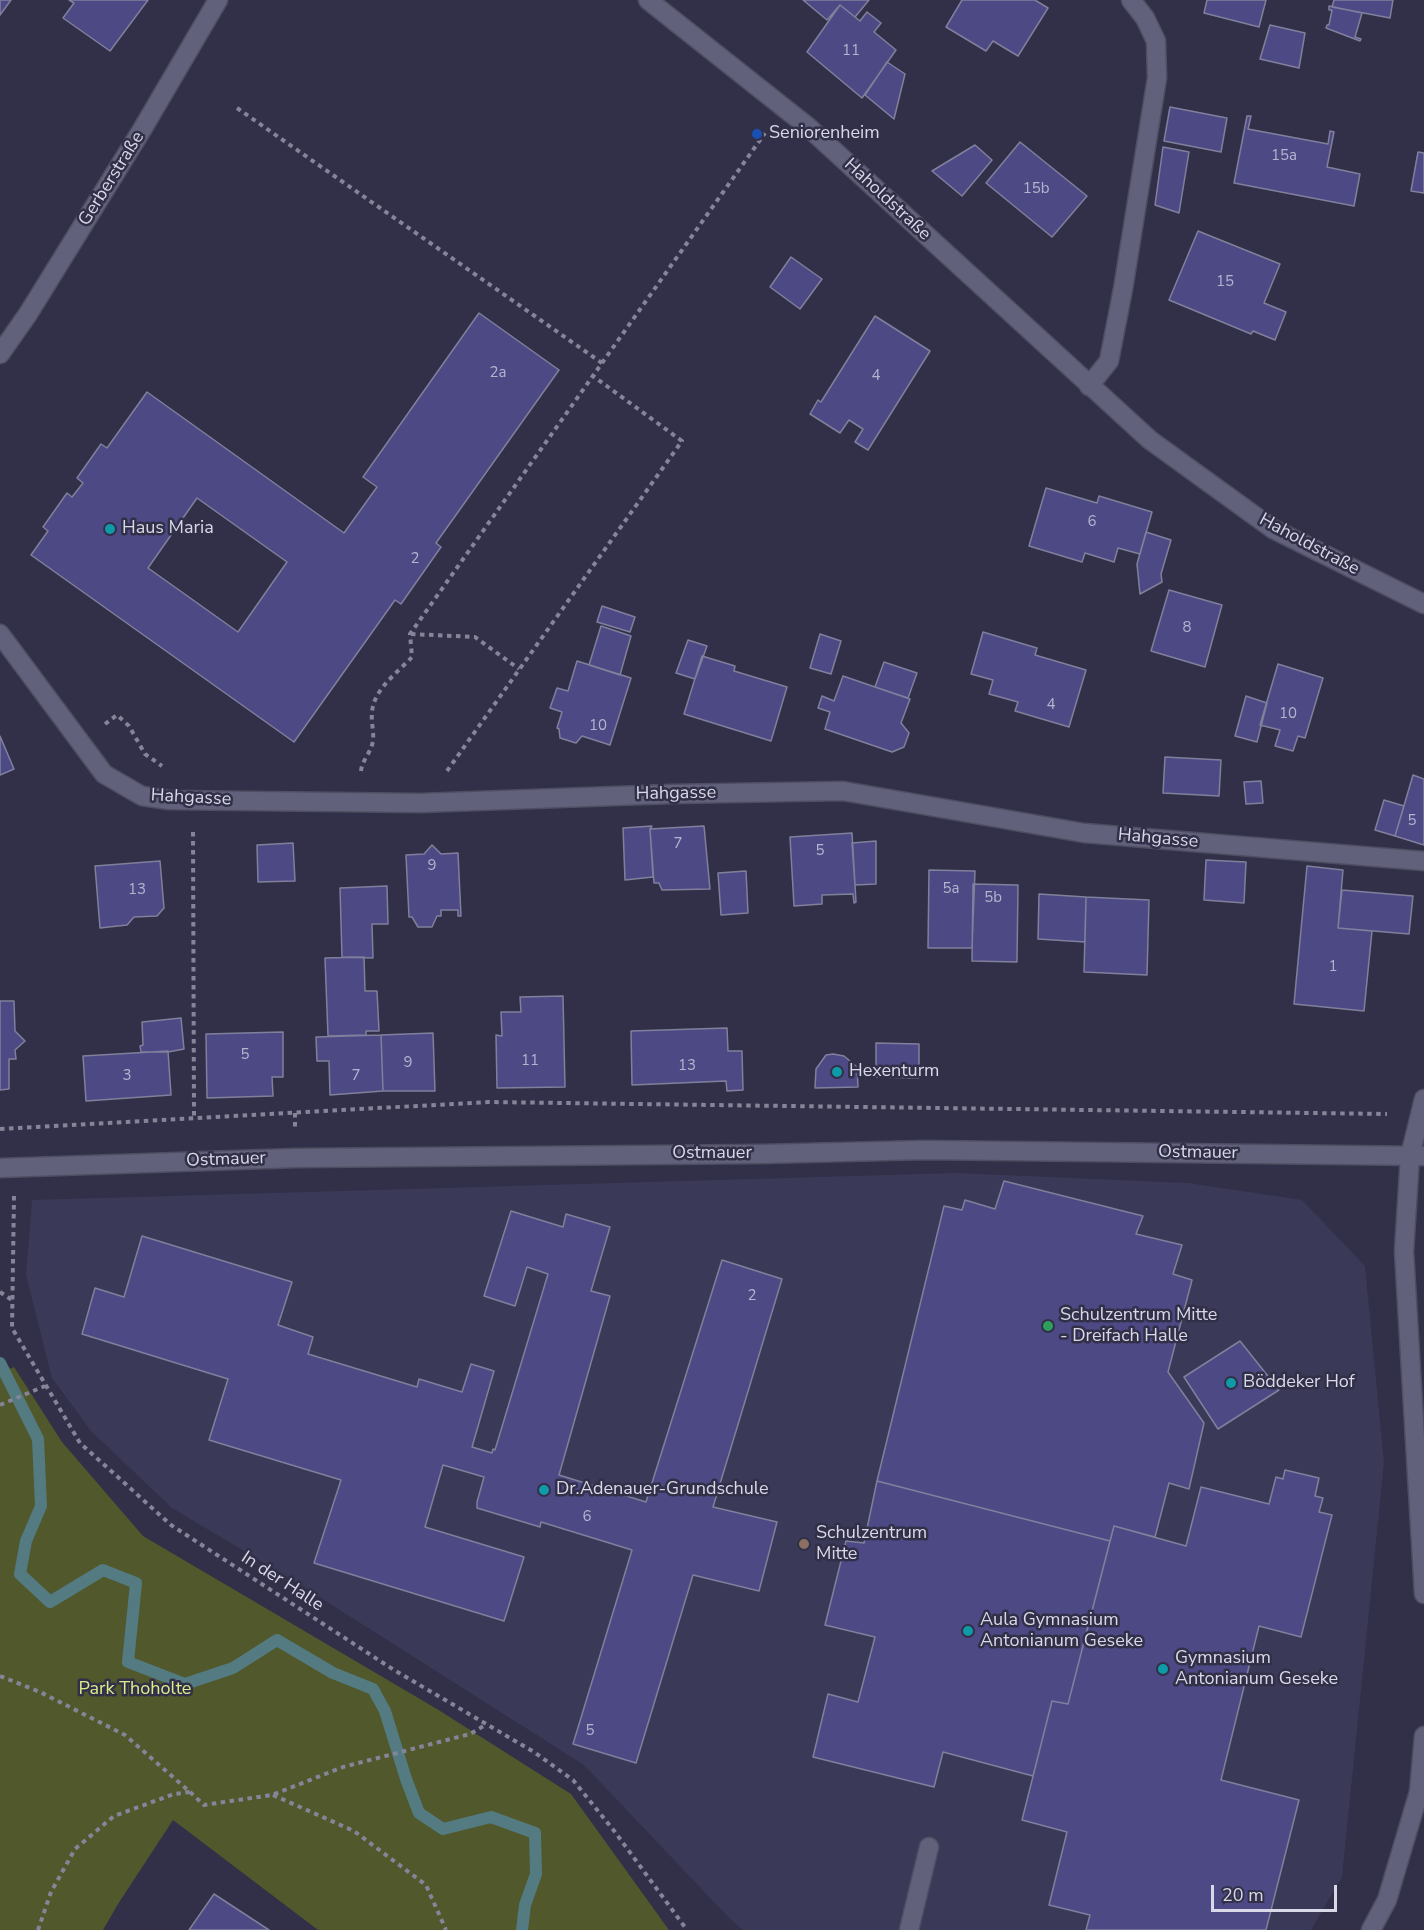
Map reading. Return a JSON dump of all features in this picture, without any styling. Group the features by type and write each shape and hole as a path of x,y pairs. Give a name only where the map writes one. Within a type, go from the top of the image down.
{"street":[{"name":"Gerberstraße","path":"0,354 28,314 143,128 218,0"},
{"name":"Haholdstraße","path":"648,0 807,126 1150,440 1273,529 1424,604"},
{"path":"1089,386 1109,361 1142,178 1157,78 1156,41 1145,18 1131,0"},
{"name":"Hahgasse","path":"0,634 104,774 142,796 169,800 420,803 671,794 843,791 1084,833 1424,861"},
{"path":"1422,1107 1404,1251 1424,1594"},
{"name":"Ostmauer","path":"7,1168 296,1158 925,1150 1417,1156"},
{"path":"1371,1930 1386,1900 1419,1792 1424,1736"},
{"path":"909,1930 929,1847"}],"path":[{"path":"237,108 602,363"},
{"path":"371,773 360,773 362,763 369,755 372,742 372,713 375,696 412,657 410,634 783,108"},
{"path":"446,772 682,441 593,376"},
{"path":"410,634 475,637 519,669"},
{"path":"81,744 117,714 129,726 145,754 166,767"},
{"path":"193,800 194,1119"},
{"path":"0,1130 488,1102 1422,1107"},
{"name":"In der Halle","path":"7,1168 13,1300 12,1328 80,1443 171,1525 394,1670 534,1752 573,1780 615,1832 687,1930"},
{"path":"0,1293 13,1300"},
{"path":"0,1405 45,1386"},
{"path":"0,1676 40,1692 125,1735 204,1805 272,1795 343,1767 470,1734 487,1724"},
{"path":"38,1930 51,1893 75,1849 114,1816 174,1794 190,1792"},
{"path":"272,1795 354,1831 426,1885 446,1930"}],"shaded area":[{"name":"Schulzentrum Mitte","path":"956,1173 1188,1183 1302,1200 1365,1266 1384,1463 1342,1877 1311,1930 743,1930 584,1765 291,1579 172,1508 91,1431 52,1378 26,1275 32,1200"}],"green space":[{"name":"Park Thoholte","path":"14,1367 62,1442 143,1536 437,1709 571,1794 669,1930 318,1930 173,1820 103,1930 0,1930 0,1373"}],"building":[{"path":"0,0 11,0 0,15"},
{"path":"69,0 148,0 110,51 63,18 74,3"},
{"path":"803,0 869,0 855,17 840,5 827,20"},
{"path":"962,0 1035,0 1048,8 1018,56 993,41 986,51 946,27"},
{"path":"1207,0 1266,0 1259,27 1204,13"},
{"path":"1334,0 1393,0 1390,18 1332,7"},
{"path":"840,5 860,21 867,12 881,23 874,32 896,50 862,98 807,52"},
{"path":"1329,6 1362,13 1355,37 1361,39 1360,41 1326,28 1329,25 1332,10 1329,10"},
{"path":"1270,25 1305,33 1299,68 1260,59"},
{"path":"887,62 905,74 894,119 865,95"},
{"path":"1170,107 1227,118 1221,152 1164,141"},
{"path":"1247,116 1251,116 1248,129 1328,144 1330,131 1334,132 1327,167 1360,174 1354,206 1234,183"},
{"path":"1020,142 1087,196 1052,237 986,183"},
{"path":"975,145 992,160 962,196 932,171"},
{"path":"1163,147 1189,152 1179,213 1155,205"},
{"path":"1418,152 1424,153 1424,193 1411,191"},
{"path":"1198,231 1280,264 1264,303 1286,312 1275,340 1253,331 1251,334 1169,300"},
{"path":"791,257 822,279 800,309 770,287"},
{"name":"Haus Maria","path":"479,313 559,370 436,543 441,547 401,604 395,600 294,742 31,555 48,531 43,527 67,493 72,497 83,483 77,478 101,444 107,448 147,392 344,533 377,487 363,477","holes":["197,498 287,562 238,632 148,568"]},
{"path":"875,316 930,351 868,450 855,442 863,429 849,420 840,433 810,414 818,400 821,402"},
{"path":"1046,488 1097,503 1099,496 1152,512 1140,554 1118,548 1114,562 1085,553 1082,562 1029,546"},
{"path":"1146,532 1171,540 1161,574 1162,582 1140,594 1137,564"},
{"path":"1169,590 1222,605 1205,667 1151,651"},
{"path":"602,606 635,617 630,632 597,622"},
{"path":"601,626 631,636 620,675 589,665"},
{"path":"983,632 1037,648 1035,655 1086,670 1069,727 1015,711 1018,702 989,694 993,680 971,674"},
{"path":"820,634 841,641 831,674 810,668"},
{"path":"688,640 707,646 695,679 676,673"},
{"path":"702,656 735,666 734,671 787,687 771,741 684,714"},
{"path":"577,661 631,678 610,745 582,736 576,743 560,738 557,728 562,712 550,708 557,688 568,691"},
{"path":"884,662 917,673 908,698 875,687"},
{"path":"1278,664 1323,678 1305,738 1298,736 1293,751 1275,746 1280,730 1260,725"},
{"path":"843,676 910,699 901,723 909,733 904,747 892,752 825,729 830,712 818,708 822,696 834,701"},
{"path":"1246,696 1267,703 1257,742 1235,736"},
{"path":"0,736 14,769 0,775"},
{"path":"1165,757 1221,760 1219,796 1163,793"},
{"path":"1413,775 1424,779 1424,845 1395,836"},
{"path":"1261,781 1263,803 1246,804 1244,782"},
{"path":"1384,800 1404,806 1395,836 1375,830"},
{"path":"652,826 650,829 653,877 625,880 623,828"},
{"path":"704,826 710,889 662,890 659,883 654,883 650,829"},
{"path":"852,833 856,902 854,903 853,894 822,895 822,904 794,906 790,837"},
{"path":"876,841 876,884 855,885 852,843"},
{"path":"293,843 295,881 258,882 257,845"},
{"path":"432,845 441,854 458,853 461,916 458,916 458,910 441,910 441,916 437,916 432,927 418,927 412,917 409,917 406,855 424,854"},
{"path":"1206,860 1246,862 1244,903 1204,900"},
{"path":"160,861 164,908 157,916 134,917 127,925 100,928 95,866"},
{"path":"1307,866 1343,870 1338,928 1372,931 1364,1011 1294,1004"},
{"path":"929,870 975,871 972,948 928,948"},
{"path":"746,871 748,913 721,915 718,873"},
{"path":"973,884 1018,885 1017,962 972,961"},
{"path":"387,886 388,924 372,924 373,958 342,957 340,888"},
{"path":"1342,890 1413,896 1409,934 1338,928"},
{"path":"1039,894 1086,897 1085,942 1038,939"},
{"path":"1086,897 1149,900 1147,975 1084,972"},
{"path":"364,957 365,991 377,991 379,1031 366,1031 366,1035 328,1036 325,958"},
{"path":"563,996 565,1087 497,1088 496,1035 502,1036 501,1012 521,1012 520,997"},
{"path":"0,1001 14,1001 15,1031 25,1041 15,1050 16,1059 9,1059 9,1089 0,1090"},
{"path":"181,1018 184,1049 168,1052 141,1052 142,1022"},
{"path":"727,1028 728,1051 742,1051 743,1090 727,1091 726,1081 632,1085 631,1031"},
{"path":"283,1032 283,1077 272,1077 273,1096 207,1098 206,1034"},
{"path":"433,1033 435,1091 383,1091 381,1035"},
{"path":"381,1035 383,1091 330,1095 329,1061 317,1061 316,1037"},
{"path":"876,1043 919,1044 919,1078 876,1077"},
{"path":"168,1051 171,1095 86,1101 83,1056"},
{"name":"Hexenturm","path":"826,1055 844,1056 857,1067 858,1087 815,1088 816,1069"},
{"name":"Schulzentrum Mitte - Dreifach Halle","path":"1004,1181 1143,1216 1136,1234 1182,1245 1173,1274 1192,1280 1168,1372 1204,1423 1189,1489 1169,1483 1155,1537 1114,1526 1110,1541 877,1481 944,1206 962,1210 965,1200 995,1209"},
{"name":"Dr.Adenauer-Grundschule","path":"511,1211 563,1227 566,1214 610,1227 591,1291 610,1296 559,1475 646,1502 722,1260 782,1279 713,1507 777,1522 759,1591 693,1575 636,1763 573,1744 632,1550 541,1522 540,1527 477,1508 484,1477 443,1465 425,1527 524,1557 504,1621 314,1563 341,1480 209,1440 228,1379 82,1334 95,1288 124,1297 142,1236 292,1282 278,1325 313,1337 308,1354 417,1387 419,1379 462,1392 471,1364 494,1371 472,1447 492,1453 493,1449 495,1450 548,1274 527,1267 515,1306 484,1296"},
{"name":"Böddeker Hof","path":"1240,1341 1279,1390 1218,1429 1184,1377"},
{"name":"Gymnasium Antonianum Geseke","path":"1285,1470 1319,1478 1315,1496 1323,1498 1319,1512 1332,1515 1301,1637 1259,1626 1221,1780 1299,1800 1266,1930 1086,1930 1090,1915 1049,1905 1067,1832 1022,1820 1052,1701 1068,1704 1114,1526 1186,1546 1201,1487 1269,1504 1276,1477 1283,1479"},
{"name":"Aula Gymnasium Antonianum Geseke","path":"877,1481 1110,1541 1068,1704 1052,1701 1033,1776 943,1752 934,1787 813,1757 828,1694 858,1702 875,1637 825,1625 846,1541 864,1543"},
{"path":"214,1894 269,1930 189,1930"}],"waterway":[{"path":"0,1363 38,1439 41,1506 26,1541 20,1574 50,1602 103,1570 136,1583 128,1662 185,1684 233,1668 277,1640 333,1673 373,1689 385,1711 419,1813 443,1829 491,1817 535,1833 536,1874 525,1905 522,1930"}],"place":[{"name":"Seniorenheim","path":"757,134"},
{"name":"Haus Maria","path":"110,529"},
{"name":"Hexenturm","path":"837,1072"},
{"name":"Schulzentrum Mitte - Dreifach Halle","path":"1048,1326"},
{"name":"Böddeker Hof","path":"1231,1383"},
{"name":"Dr.Adenauer-Grundschule","path":"544,1490"},
{"name":"Schulzentrum Mitte","path":"804,1544"},
{"name":"Aula Gymnasium Antonianum Geseke","path":"968,1631"},
{"name":"Gymnasium Antonianum Geseke","path":"1163,1669"}]}
